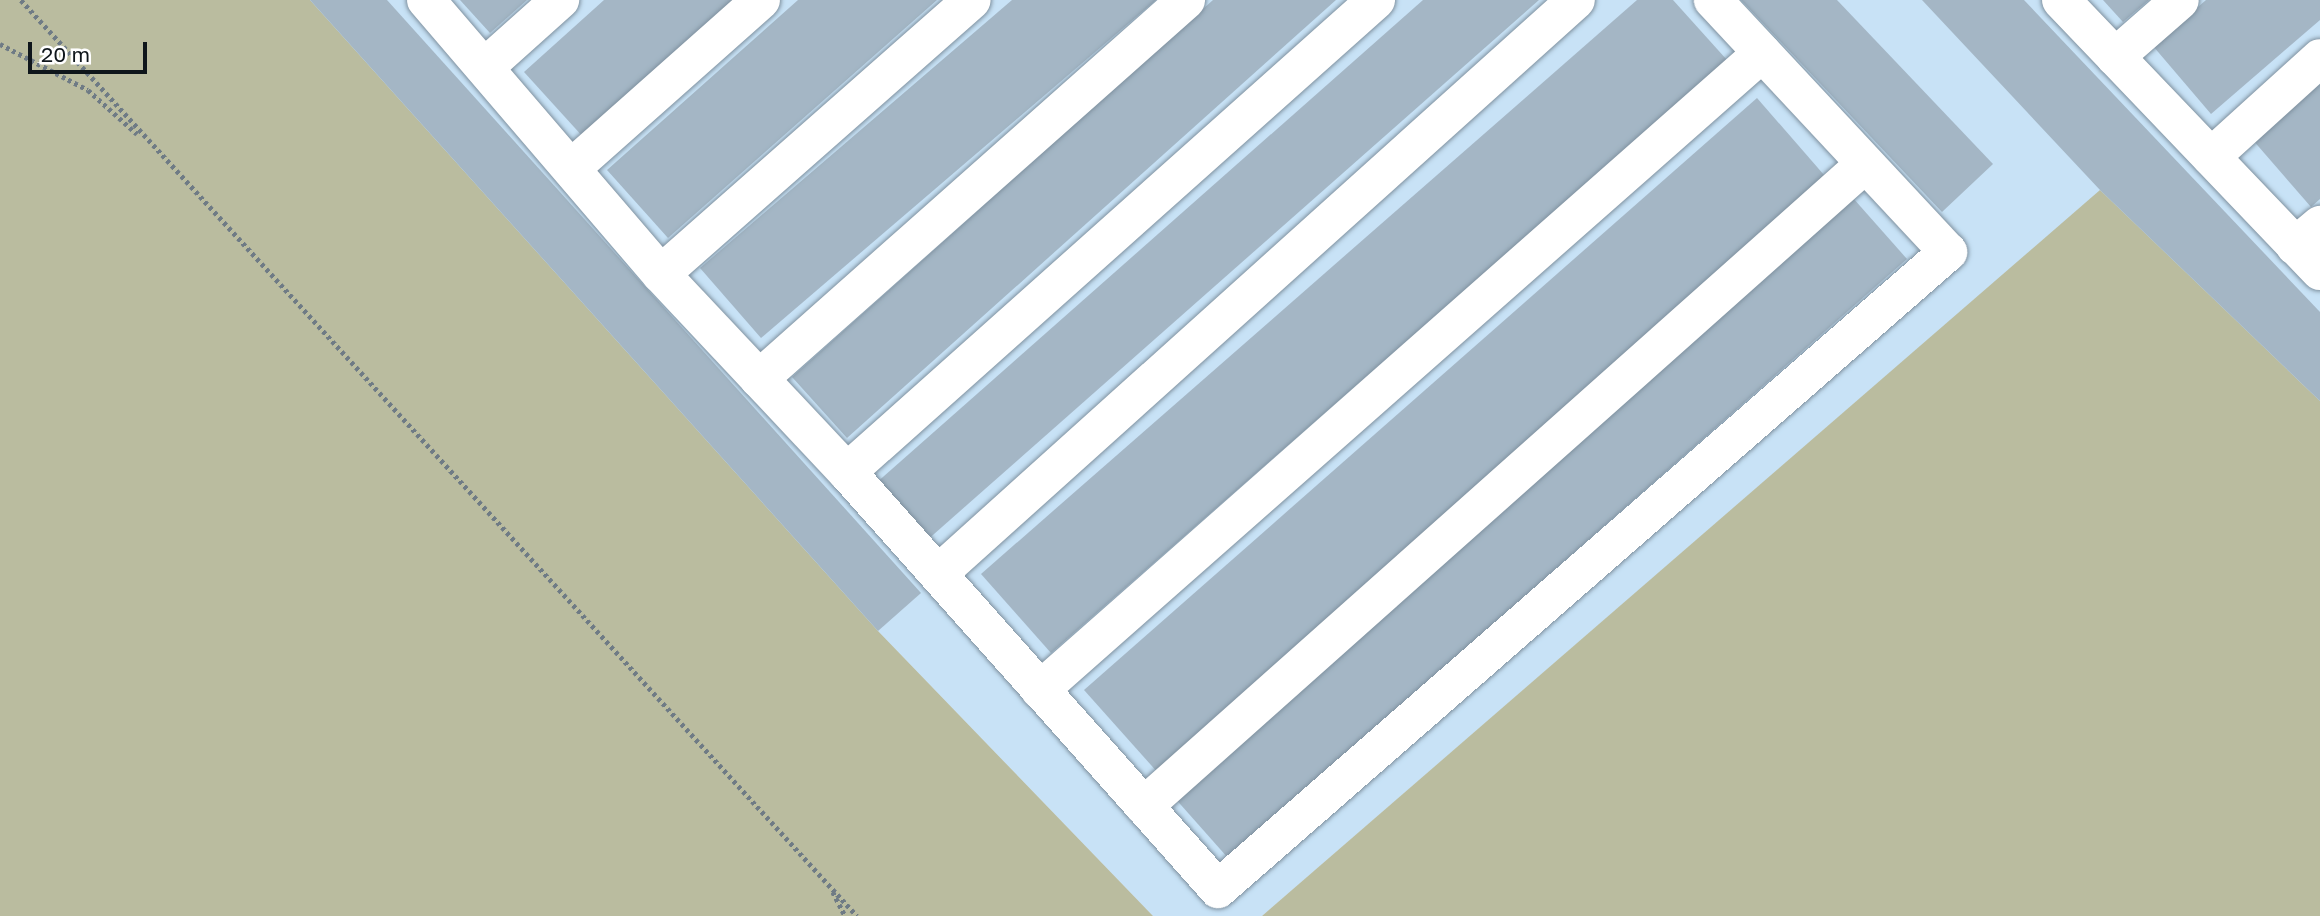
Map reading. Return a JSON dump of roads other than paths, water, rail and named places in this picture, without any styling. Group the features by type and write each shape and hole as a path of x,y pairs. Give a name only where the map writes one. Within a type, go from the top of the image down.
{"lane":[{"path":"426,0 574,166 661,274 847,472 1218,890 1948,252 1713,0"},
{"path":"485,67 560,0"},
{"path":"574,166 761,0"},
{"path":"661,274 972,0"},
{"path":"759,379 1186,0"},
{"path":"847,472 1376,0"},
{"path":"938,574 1576,0"},
{"path":"2061,0 2211,157 2312,247"},
{"path":"2115,57 2180,0"},
{"path":"1040,690 1762,53"},
{"path":"2211,157 2320,58"},
{"path":"1144,806 1865,164"}]}
